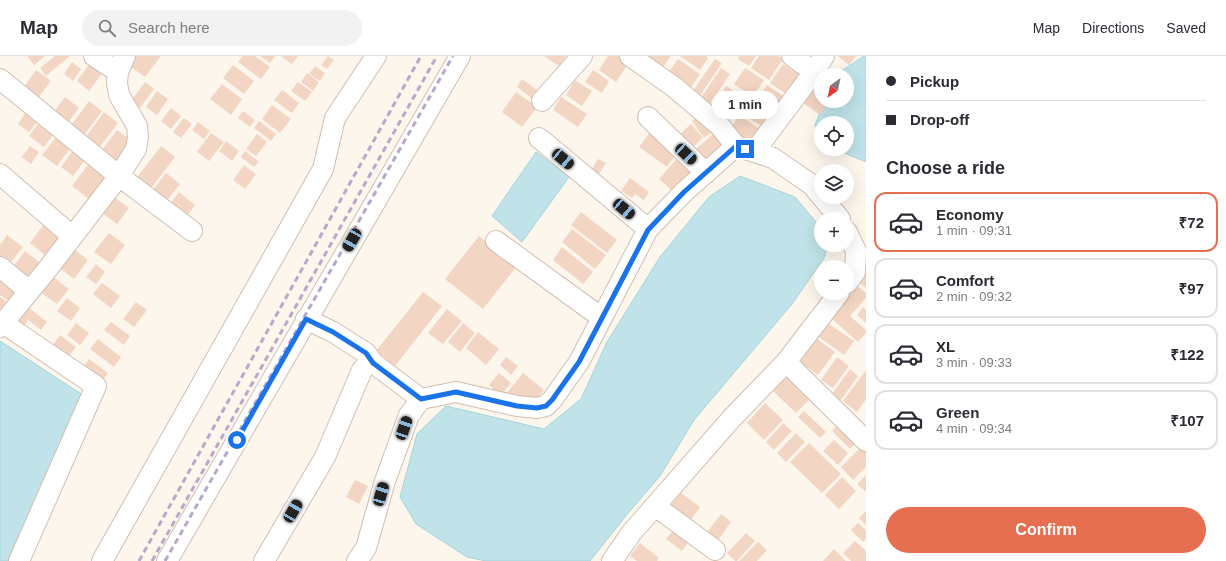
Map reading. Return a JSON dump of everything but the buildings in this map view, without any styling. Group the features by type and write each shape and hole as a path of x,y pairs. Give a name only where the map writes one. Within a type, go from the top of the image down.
{"street":[{"path":"19,561 96,386 1,323 29,291 119,176 136,149 138,137 137,126 119,95 118,83 122,64 94,56"},
{"path":"102,561 323,169 335,118 376,56"},
{"path":"167,561 306,319 460,56"},
{"path":"542,101 582,56"},
{"path":"630,56 674,87 745,149 773,158 814,187"},
{"path":"358,561 366,548 385,481 409,415 421,399 456,392 517,406 537,408 546,406 552,400 579,362 648,230 684,192 706,173 745,149 819,64 792,56"},
{"path":"0,79 119,176 192,231"},
{"path":"648,117 706,173"},
{"path":"539,138 648,230"},
{"path":"0,174 72,236"},
{"path":"828,204 835,212"},
{"path":"496,240 602,318"},
{"path":"854,247 856,251 856,273"},
{"path":"0,267 29,291"},
{"path":"618,559 632,532 732,418 786,362 834,300"},
{"path":"306,319 333,332 366,353 373,363 421,399"},
{"path":"786,362 866,441"},
{"path":"264,561 324,457 362,370 367,365 373,363"},
{"path":"655,506 715,550"}],"water":[{"path":"866,56 866,161 852,156 854,156 854,116 819,116 822,108 854,108 854,68 846,68"},
{"path":"536,152 569,177 522,242 492,216"},
{"path":"740,176 795,197 814,220 814,252 826,252 824,258 823,260 814,260 814,272 792,304 694,420 660,476 590,561 486,561 467,557 416,524 400,497 417,434 446,406 544,429 581,399 607,342 660,257 709,197"},
{"path":"0,341 86,397 10,561 0,561"}],"railway":[{"path":"139,561 421,56"},
{"path":"152,561 437,56"},
{"path":"165,561 453,56"}],"route":[{"path":"237,440 306,319 333,332 366,353 373,363 421,399 456,392 517,406 537,408 546,406 552,400 579,362 648,230 684,192 736,146 745,149"}]}
